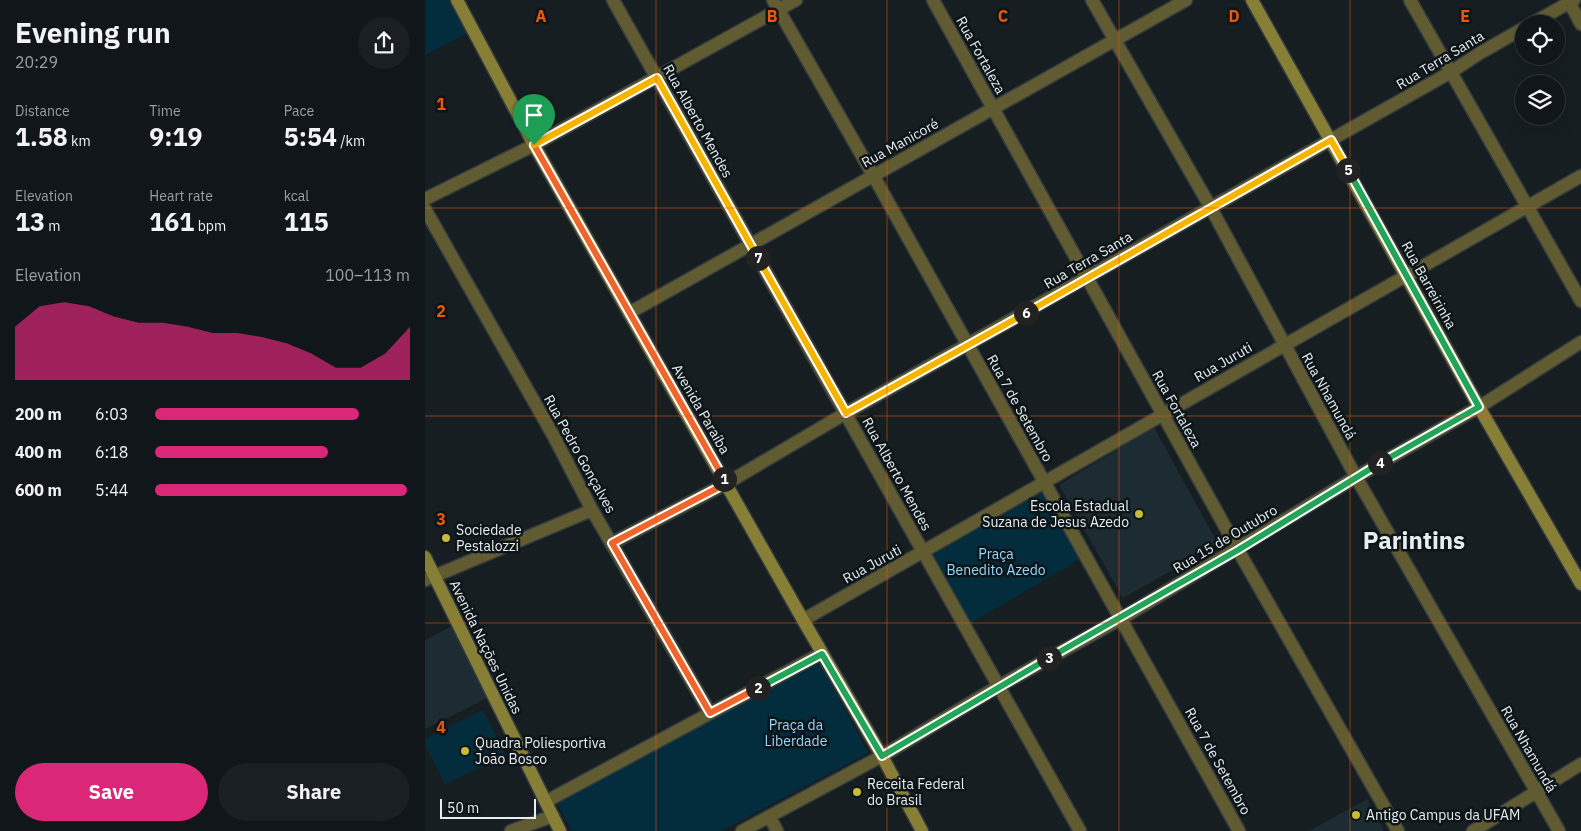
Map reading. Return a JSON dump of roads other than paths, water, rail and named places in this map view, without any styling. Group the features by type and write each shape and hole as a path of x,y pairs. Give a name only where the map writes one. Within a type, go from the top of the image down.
{"street":[{"name":"Avenida Paraíba","path":"457,0 534,145 727,483 822,654 882,756 922,831"},
{"name":"Rua Alberto Mendes","path":"613,0 1080,831"},
{"path":"425,199 534,145 657,78 776,5 797,0"},
{"name":"Rua Fortaleza","path":"933,0 1044,197 1087,279 1238,550 1398,831"},
{"name":"Rua Nhamundá","path":"1092,0 1211,208 1356,477 1559,831"},
{"name":"Rua Manicoré","path":"629,313 1186,0"},
{"name":"Rua Barreirinha","path":"1252,0 1479,407 1581,584"},
{"path":"1410,0 1581,301"},
{"path":"1547,15 1571,1 1581,24"},
{"name":"Rua 7 de Setembro","path":"776,5 1122,618 1239,831"},
{"name":"Rua Terra Santa","path":"612,543 727,483 846,413 1087,279 1451,72 1515,33"},
{"name":"Rua Juruti","path":"803,620 1163,415 1283,344 1529,208 1581,176"},
{"name":"Rua Pedro Gonçalves","path":"425,209 553,435 592,510 710,713"},
{"name":"Rua 15 de Outubro","path":"742,831 882,756 999,686 1122,618 1238,550 1356,477 1479,407 1581,342"},
{"path":"430,578 592,510"},
{"name":"Avenida Nações Unidas","path":"425,557 430,578 547,801 560,831"},
{"path":"547,801 822,654"},
{"path":"1473,831 1581,764"},
{"path":"511,831 553,816"},
{"path":"770,817 777,831"}],"place":[{"name":"Escola Estadual Suzana de Jesus Azedo","path":"1139,514"},
{"name":"Sociedade Pestalozzi","path":"446,538"},
{"name":"Quadra Poliesportiva João Bosco","path":"465,751"},
{"name":"Receita Federal do Brasil","path":"857,792"},
{"name":"Antigo Campus da UFAM","path":"1356,815"}],"district":[{"name":"Parintins","path":"1414,541"}],"park label":[{"name":"Praça Benedito Azedo","path":"996,562"},
{"name":"Praça da Liberdade","path":"796,734"}]}
